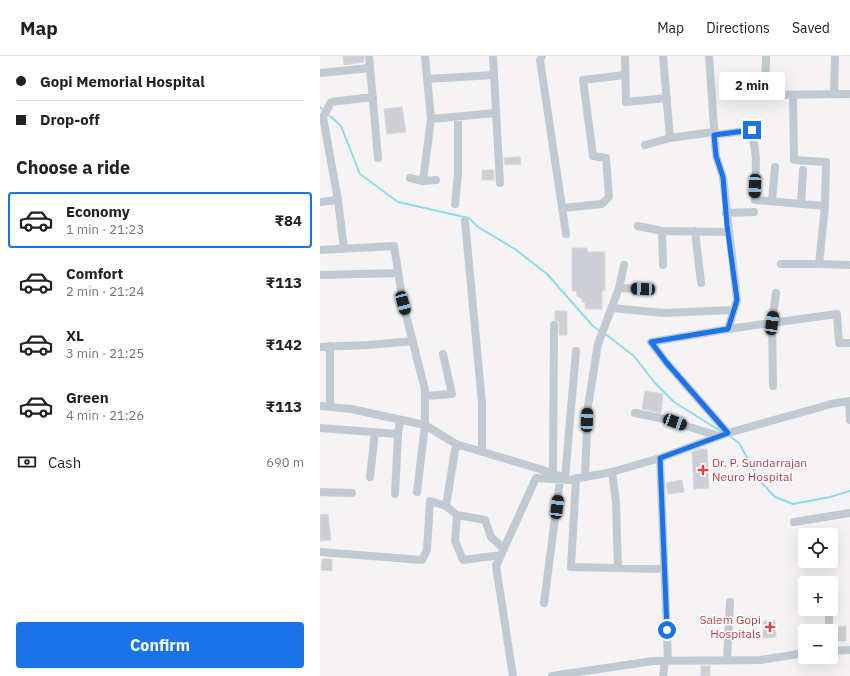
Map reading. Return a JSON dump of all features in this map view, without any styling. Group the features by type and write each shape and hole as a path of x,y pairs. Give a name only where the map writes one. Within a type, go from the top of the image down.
{"street":[{"path":"369,56 378,158"},
{"path":"423,181 430,119 426,56"},
{"path":"493,56 500,183"},
{"path":"542,56 540,60 566,234"},
{"path":"625,56 626,102 666,98"},
{"path":"663,56 670,138"},
{"path":"710,56 716,156 723,177 728,232 737,300 728,329"},
{"path":"766,56 765,95 850,94"},
{"path":"834,94 835,56"},
{"path":"320,73 370,68"},
{"path":"427,79 494,75"},
{"path":"562,208 602,204 609,196 606,158 594,156 583,80 625,75"},
{"path":"793,95 794,160 826,162 825,206 819,264"},
{"path":"344,249 338,200 323,117 331,102 373,97"},
{"path":"430,119 496,114"},
{"path":"455,204 458,174 458,117"},
{"path":"645,145 670,138 752,130 756,158 755,200 825,206"},
{"path":"772,201 775,167"},
{"path":"801,204 803,170"},
{"path":"410,178 423,181 436,180"},
{"path":"320,202 338,200"},
{"path":"726,213 754,212"},
{"path":"465,221 482,403 482,452"},
{"path":"638,226 662,231 728,232"},
{"path":"662,231 663,265"},
{"path":"695,231 701,283"},
{"path":"320,250 394,246 403,303 425,390 425,425 417,492"},
{"path":"781,264 850,265"},
{"path":"585,477 588,406 598,344 619,288 624,265"},
{"path":"320,275 398,272"},
{"path":"619,288 643,289"},
{"path":"773,386 772,323 776,293"},
{"path":"612,308 664,313 734,310"},
{"path":"724,434 651,342 728,329 837,314 839,343 850,343"},
{"path":"553,474 554,325"},
{"path":"320,346 368,345 413,340"},
{"path":"330,346 330,407"},
{"path":"544,603 567,479 576,350"},
{"path":"425,396 452,394 443,354"},
{"path":"513,676 496,566 536,478 567,479 612,472 687,449 724,434 850,401 850,420"},
{"path":"320,406 351,410 425,425 456,444 567,479"},
{"path":"635,413 668,420 696,430 724,434"},
{"path":"395,494 400,420"},
{"path":"320,428 398,434"},
{"path":"370,477 375,432"},
{"path":"446,506 456,444"},
{"path":"660,458 666,661 663,676"},
{"path":"612,472 616,502 618,568"},
{"path":"567,479 571,567 664,569"},
{"path":"320,492 352,493"},
{"path":"320,552 422,560 427,550 430,501 446,506 457,514 485,520 491,536 503,552"},
{"path":"794,522 850,513"},
{"path":"457,514 455,541 463,560 503,552"},
{"path":"727,660 730,602"},
{"path":"838,651 850,650"},
{"path":"552,676 653,661 760,660 798,654"}],"building":[{"path":"343,56 364,56 364,62 344,65"},
{"path":"402,107 406,132 387,134 384,109"},
{"path":"520,157 521,164 505,165 504,158"},
{"path":"482,170 494,170 494,180 482,180"},
{"path":"572,248 587,248 587,252 605,252 605,291 602,291 602,309 585,309 585,302 582,302 582,299 577,296 576,291 572,291"},
{"path":"555,311 567,311 567,335 559,335 559,322 555,320"},
{"path":"645,391 663,394 661,413 642,409"},
{"path":"700,449 707,449 709,488 694,489 692,452"},
{"path":"682,480 684,492 668,494 666,483"},
{"path":"328,514 331,540 320,541 320,515"},
{"path":"322,559 332,559 332,571 321,570"},
{"path":"775,620 776,637 763,638 763,621"},
{"path":"846,626 846,641 838,641 838,627"},
{"path":"701,666 710,666 710,676 701,676"}],"waterway":[{"path":"330,116 341,126 360,174 398,202 469,218 478,227 515,249 547,274 593,326 600,331"},
{"path":"604,333 634,356 654,382 674,402 722,432"},
{"path":"728,435 739,443 760,481 775,497 793,504 830,497 850,491"}],"place":[{"name":"Dr. P. Sundarrajan Neuro Hospital","path":"703,470"},
{"name":"Salem Gopi Hospitals","path":"770,627"}],"route":[{"path":"667,630 660,458 728,433 666,362 651,342 728,329 737,300 727,225 723,177 716,156 714,135 752,130"}]}
